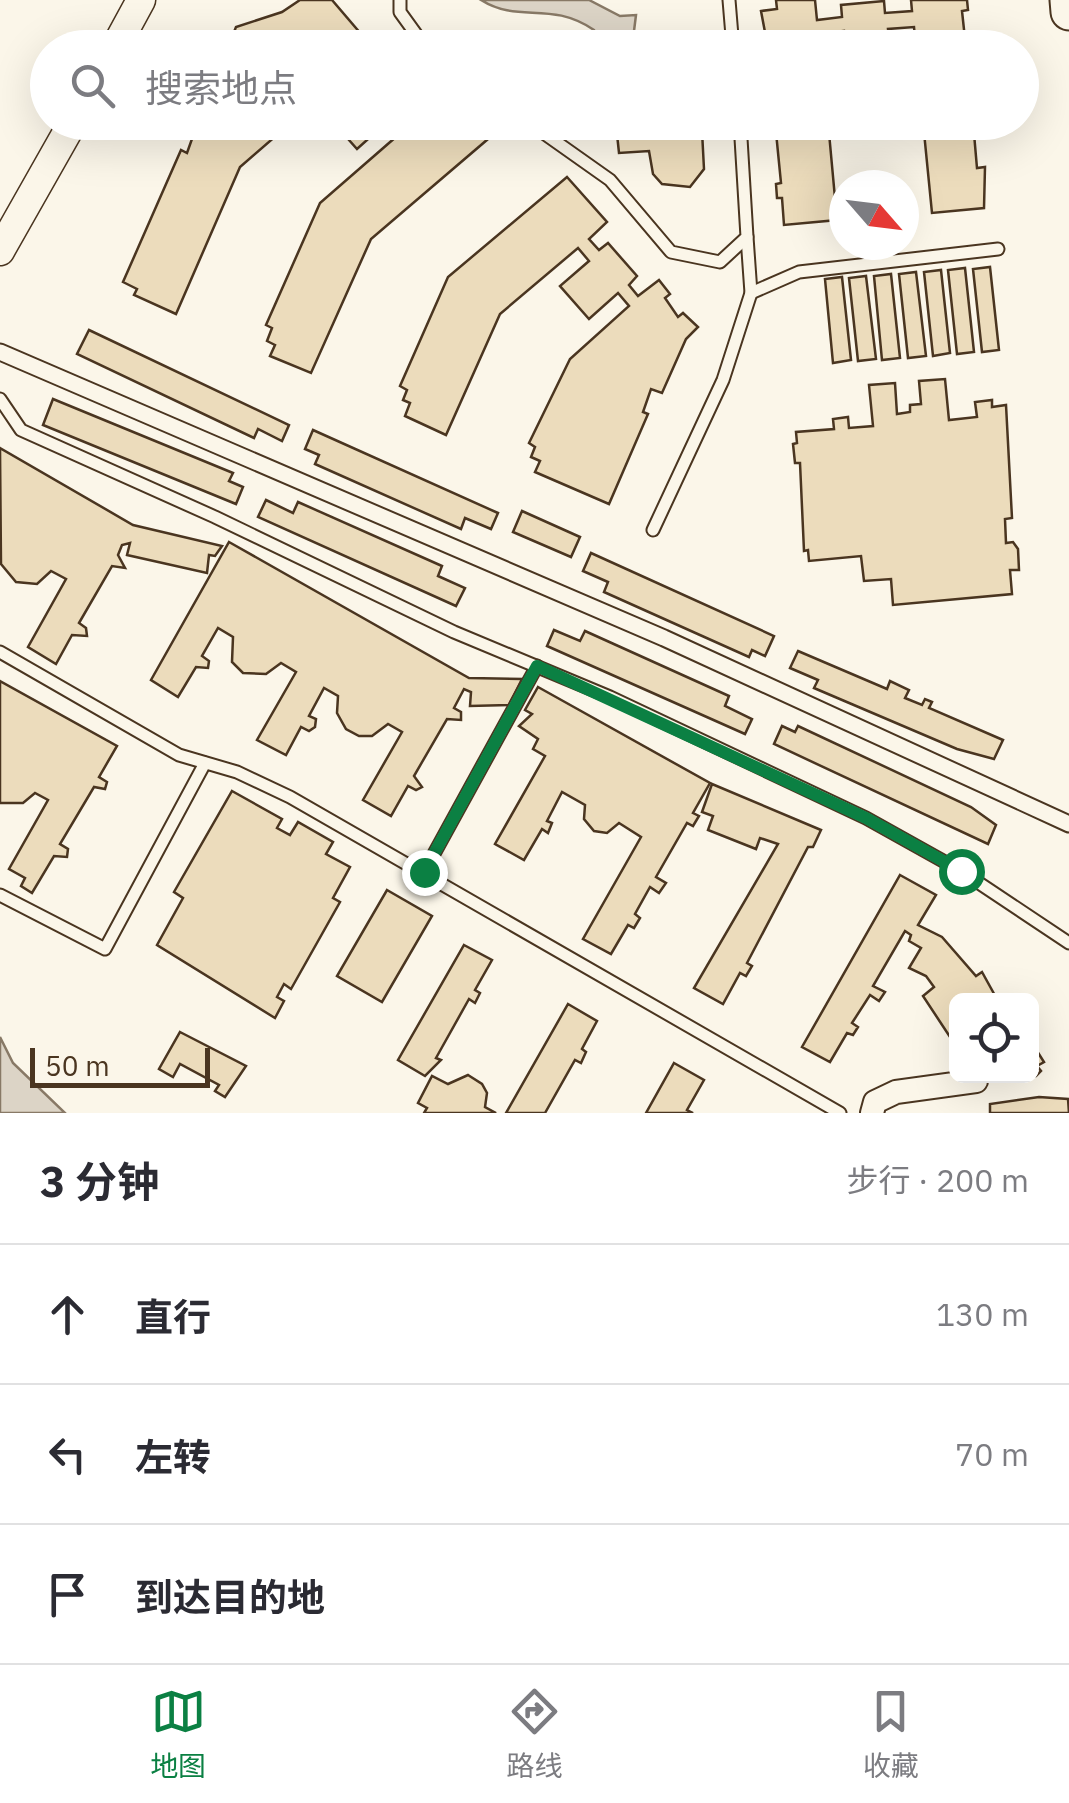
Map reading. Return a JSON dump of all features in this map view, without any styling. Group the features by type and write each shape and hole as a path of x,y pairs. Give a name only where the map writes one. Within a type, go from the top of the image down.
{"main road":[{"path":"1068,0 1069,12"}],"street":[{"path":"125,30 141,0"},
{"path":"0,251 63,140"},
{"path":"0,352 664,638 1069,824"},
{"path":"872,1113 875,1102 896,1092 961,1083"}],"lane":[{"path":"400,0 400,12 413,30"},
{"path":"729,0 732,30"},
{"path":"553,140 610,180 670,252 720,262 748,237"},
{"path":"652,530 723,380 750,293 741,140"},
{"path":"750,293 799,272 998,250"},
{"path":"0,399 21,430 866,818 961,871 1069,943"},
{"path":"0,652 179,755 290,797 840,1113"},
{"path":"424,872 537,666"},
{"path":"0,895 105,949 205,762"}],"shaded area":[{"path":"481,0 589,0 620,16 636,15 634,30 594,30 563,16 495,7"},
{"path":"0,1037 13,1063 65,1113 0,1113"}],"building":[{"path":"300,0 332,0 358,30 235,30 282,12"},
{"path":"776,0 815,0 817,20 842,17 841,5 884,1 885,13 912,11 911,0 967,0 968,10 962,11 964,30 765,30 761,11 777,9"},
{"path":"192,140 271,140 240,167 176,314 134,295 137,289 123,282 181,150 187,153"},
{"path":"349,140 367,140 357,149"},
{"path":"392,140 487,140 371,239 311,373 270,356 275,345 267,341 272,328 266,325 320,203"},
{"path":"618,140 702,140 704,169 690,187 662,184 653,174 649,151 619,153"},
{"path":"777,140 830,140 829,221 784,225 782,198 777,198 776,184 781,183"},
{"path":"925,140 975,140 977,168 985,167 984,208 932,213"},
{"path":"567,177 607,222 589,239 599,250 608,243 637,276 629,285 638,296 659,280 670,294 665,298 678,317 683,313 698,327 686,339 662,393 651,389 643,412 648,414 609,504 535,472 540,461 531,457 535,447 529,443 570,359 629,306 618,293 589,319 560,286 589,261 578,248 500,314 446,435 405,416 410,403 403,400 407,390 400,386 448,277"},
{"path":"990,267 999,350 982,352 973,269"},
{"path":"965,268 974,352 957,354 948,270"},
{"path":"941,270 950,353 933,356 924,272"},
{"path":"916,272 926,356 908,358 899,274"},
{"path":"891,274 900,358 882,360 874,276"},
{"path":"866,276 876,359 858,361 849,278"},
{"path":"842,277 851,360 833,363 825,279"},
{"path":"89,330 289,425 282,441 258,429 254,438 77,354"},
{"path":"945,379 949,420 977,417 975,402 992,400 992,407 1006,405 1012,518 1005,519 1006,543 1013,542 1018,549 1019,570 1010,570 1012,594 893,605 891,579 864,581 861,556 809,561 808,550 804,551 800,463 795,463 793,444 797,443 796,432 834,429 833,419 848,417 849,428 873,426 869,385 895,383 897,414 910,412 910,405 921,404 919,381"},
{"path":"53,399 233,473 229,481 243,487 236,504 43,425"},
{"path":"313,430 498,513 491,529 465,518 461,529 315,464 319,455 305,449"},
{"path":"0,448 133,525 222,546 215,556 209,555 207,573 127,555 130,543 122,545 118,555 125,568 112,566 79,623 86,628 87,636 72,635 56,664 28,647 66,579 51,571 37,584 16,582 1,564"},
{"path":"266,500 293,513 298,502 442,566 438,576 465,588 456,606 258,517"},
{"path":"522,511 580,537 571,557 513,532"},
{"path":"229,542 469,678 522,679 509,705 470,706 471,692 464,689 454,708 461,712 461,720 447,719 414,776 422,787 416,790 408,786 391,816 363,800 402,732 388,724 372,736 359,736 346,729 337,713 338,696 324,688 309,716 316,719 315,727 309,731 301,727 286,755 257,740 296,672 281,663 266,674 243,673 232,662 233,637 218,628 202,656 209,661 208,668 196,667 178,697 151,680"},
{"path":"591,553 774,636 765,656 752,650 749,657 604,592 608,582 583,571"},
{"path":"554,630 580,641 585,631 729,696 725,706 752,719 745,734 547,646"},
{"path":"798,651 887,689 890,681 909,690 905,698 922,705 925,699 932,702 929,708 1003,740 994,759 957,749 814,688 818,680 790,668"},
{"path":"0,681 117,746 99,777 107,782 105,789 94,787 60,844 68,849 67,857 54,856 32,893 21,886 25,878 9,869 48,800 35,793 23,803 0,803"},
{"path":"538,687 710,783 693,813 699,816 693,826 687,823 656,877 666,883 659,893 650,887 635,914 640,918 634,928 628,925 611,954 583,939 641,837 619,823 607,833 594,831 584,819 585,805 562,792 547,821 552,823 548,833 542,829 524,860 495,844 545,756 533,749 538,739 519,726 532,714 525,710"},
{"path":"782,726 795,732 798,726 971,807 996,825 988,844 774,744"},
{"path":"712,784 821,830 813,847 808,847 747,963 752,966 746,976 740,973 723,1004 694,988 778,844 760,838 756,849 708,830 713,816 702,812"},
{"path":"232,791 282,819 277,828 290,835 298,822 333,842 326,854 350,867 333,898 340,902 291,989 284,984 277,997 284,1001 275,1018 157,945 183,898 174,892"},
{"path":"900,875 936,895 918,925 942,937 976,976 982,972 994,993 949,993 949,1035 923,996 934,987 926,976 909,968 921,948 909,941 911,935 905,931 873,986 885,992 879,1001 870,995 852,1023 858,1027 853,1035 847,1033 830,1062 802,1047"},
{"path":"387,890 432,916 382,1002 337,976"},
{"path":"464,945 492,960 475,990 480,993 475,1003 469,999 436,1058 441,1060 425,1076 398,1060"},
{"path":"568,1004 597,1021 582,1049 586,1052 581,1063 575,1060 545,1113 506,1113"},
{"path":"180,1032 246,1066 225,1097 215,1091 219,1085 180,1064 173,1077 159,1069"},
{"path":"674,1063 704,1080 687,1110 693,1113 646,1113"},
{"path":"468,1075 482,1084 487,1093 485,1107 496,1113 424,1113 427,1108 418,1103 432,1076 448,1084"},
{"path":"1039,1097 1068,1099 1069,1113 990,1113 990,1104"}],"route":[{"path":"424,872 537,666 866,818 961,871"}]}
